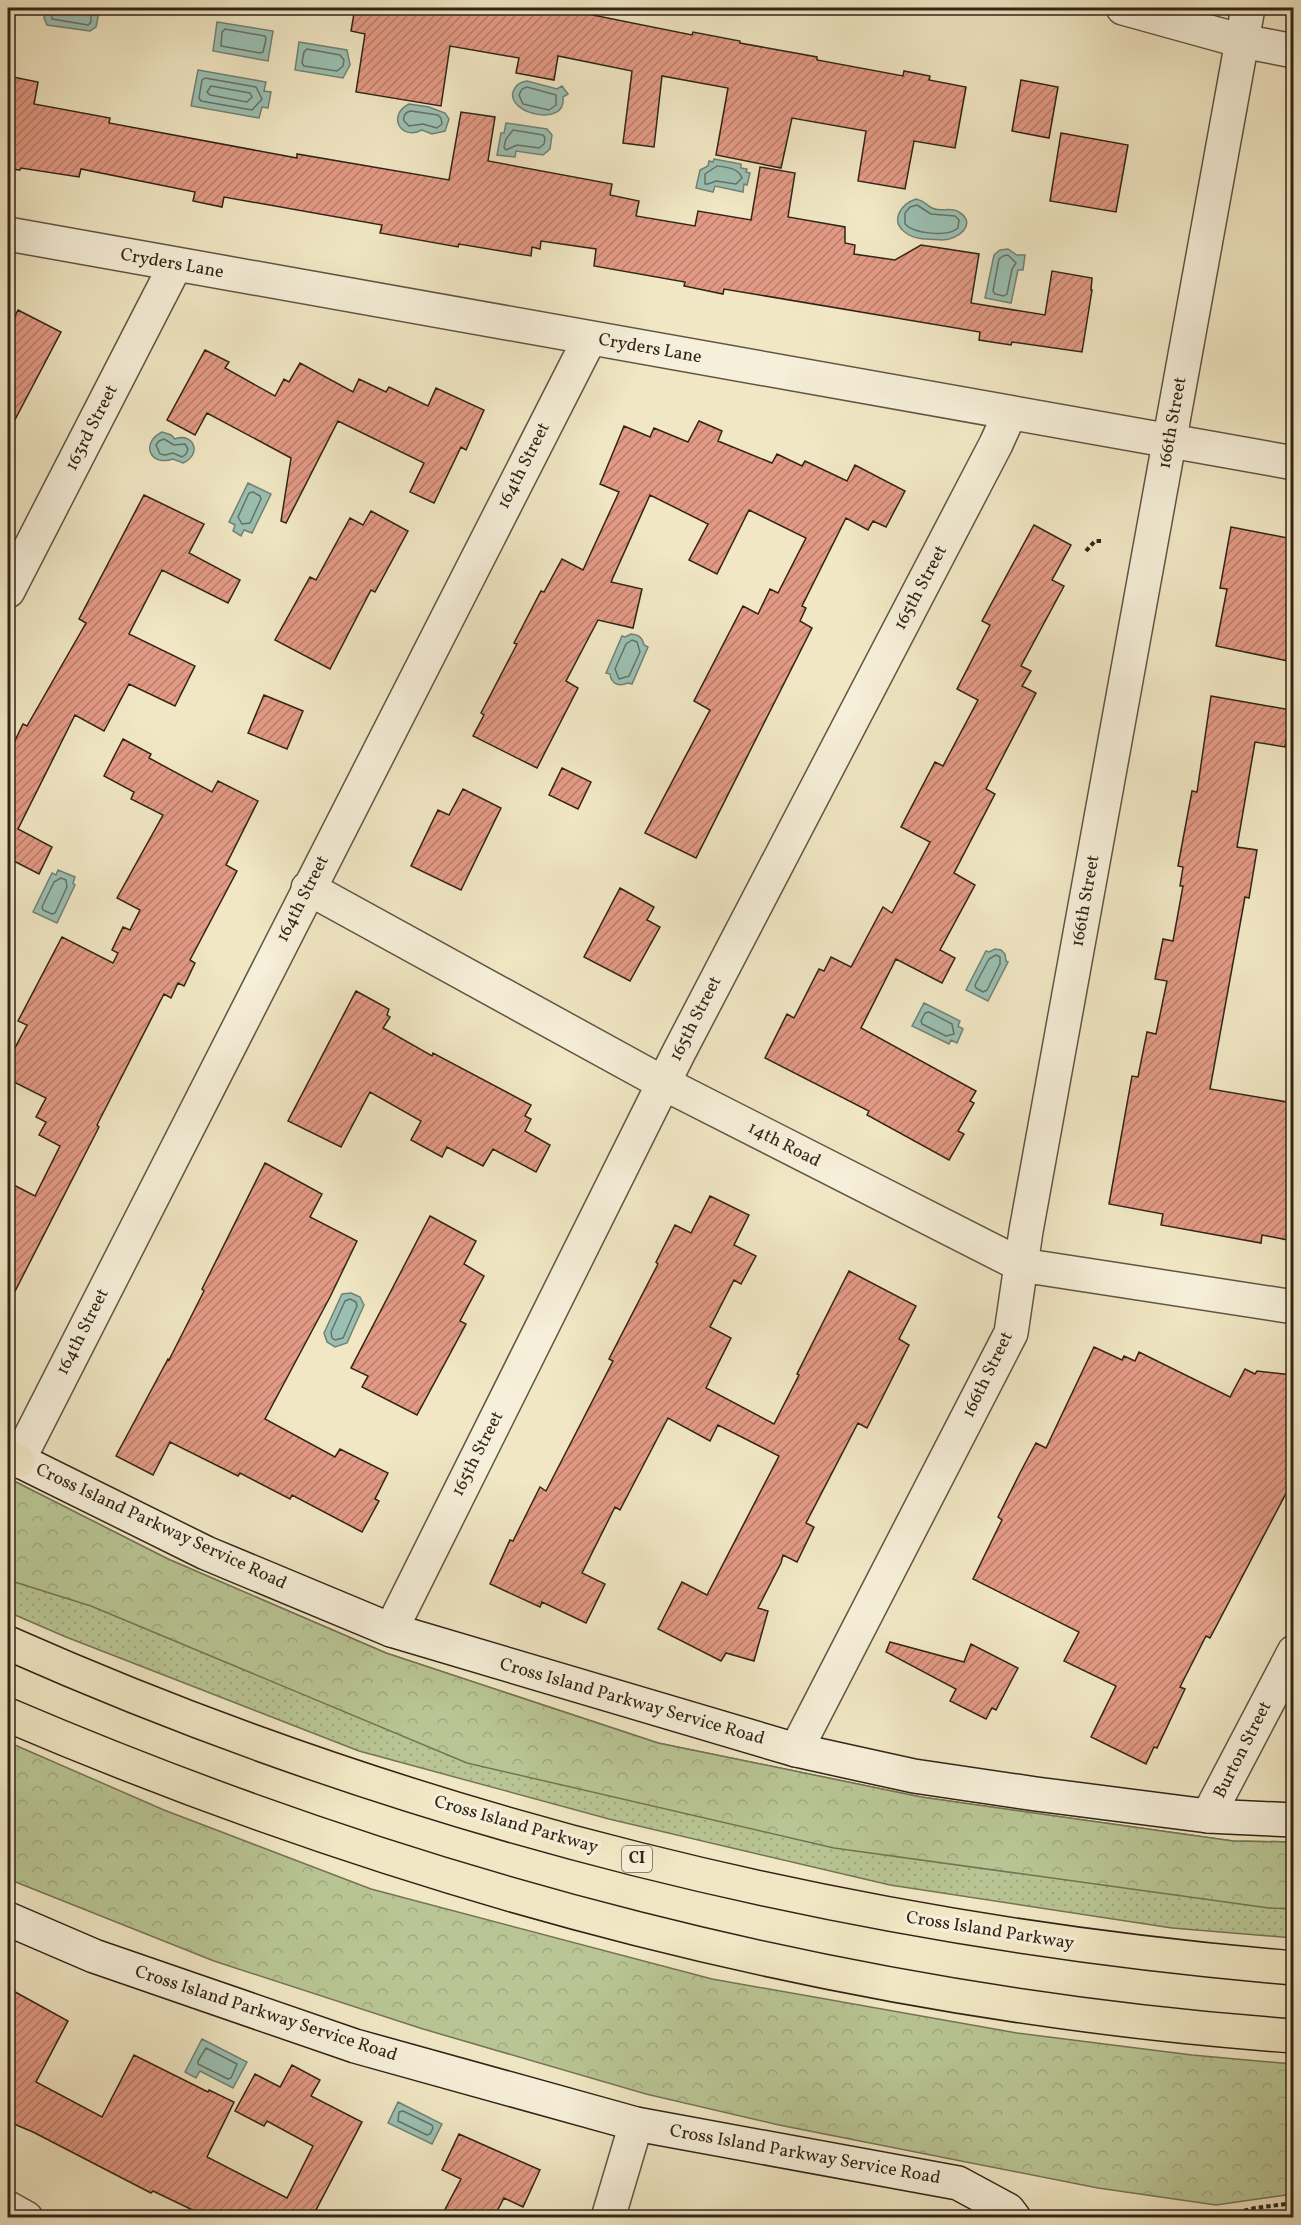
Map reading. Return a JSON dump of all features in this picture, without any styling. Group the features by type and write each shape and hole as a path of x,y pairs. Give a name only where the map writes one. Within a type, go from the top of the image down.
{"highway":[{"name":"Cross Island Parkway","path":"8,1643 174,1711 320,1765 516,1827 640,1860 817,1901 981,1930 1170,1956 1293,1968"},
{"path":"8,1715 126,1764 317,1835 444,1877 583,1915 734,1952 915,1988 1031,2007 1293,2036"}],"street":[{"path":"1123,8 1242,41 1293,51"},
{"name":"166th Street","path":"796,1750 1011,1333 1021,1264 1248,8"},
{"name":"Cryders Lane","path":"8,234 1293,463"},
{"name":"163rd Street","path":"8,591 176,264"},
{"name":"164th Street","path":"11,1457 308,888 590,338"},
{"name":"165th Street","path":"391,1630 663,1083 991,454 1010,413"},
{"name":"14th Road","path":"308,888 663,1083 1021,1264 1293,1307"},
{"name":"Cross Island Parkway Service Road","path":"11,1457 206,1553 391,1630 796,1750 914,1776 1209,1816 1293,1820"},
{"name":"Burton Street","path":"1209,1816 1293,1652"},
{"name":"Cross Island Parkway Service Road","path":"8,1919 94,1956 355,2046 636,2124 958,2183 1008,2210 1014,2217"},
{"path":"608,2217 636,2124"},
{"path":"8,2208 26,2217"}],"path":[{"path":"1086,551 1095,541 1103,541"},
{"path":"1215,2217 1293,2203"}],"green space":[{"path":"8,1478 168,1559 386,1653 658,1743 921,1797 1233,1841 1293,1842 1293,1938 1172,1928 890,1885 609,1819 359,1751 66,1637 8,1612"},
{"path":"8,1478 168,1559 386,1653 658,1743 921,1797 1233,1841 1293,1842 1293,1909 1269,1908 834,1848 467,1763 91,1606 8,1580"},
{"path":"8,1742 164,1810 371,1889 712,1979 1017,2033 1192,2055 1293,2064 1293,2194 1216,2205 1098,2188 779,2125 646,2094 423,2029 214,1961 8,1879"}],"water":[{"path":"45,8 96,8 99,12 96,27 90,31 47,25 44,18"},
{"path":"217,22 273,31 268,61 213,51"},
{"path":"299,42 347,50 350,65 343,78 295,70"},
{"path":"198,70 266,82 264,91 271,92 268,108 262,107 259,118 191,106"},
{"path":"527,81 557,89 562,86 568,94 563,97 562,107 547,115 527,111 519,106 514,100 513,92 518,84"},
{"path":"409,104 429,107 445,113 449,119 445,131 432,134 422,130 408,132 402,130 398,120 399,114"},
{"path":"506,123 547,129 552,135 550,149 543,155 516,151 515,157 497,155 501,133 504,133"},
{"path":"714,159 741,164 741,168 747,169 746,172 750,173 747,185 744,184 743,192 715,186 713,192 696,188 700,170"},
{"path":"916,199 935,209 959,212 967,221 964,231 942,240 918,238 906,233 898,223 899,213"},
{"path":"1008,249 1017,255 1025,255 1023,270 1018,270 1011,303 985,298 994,255 1000,250"},
{"path":"162,432 175,439 191,441 194,450 189,459 183,463 173,459 158,460 154,457 151,453 151,442"},
{"path":"248,483 271,494 252,533 244,530 241,536 233,531 235,525 229,522"},
{"path":"631,634 640,637 644,645 648,647 632,684 619,685 612,680 610,674 606,673 622,636"},
{"path":"58,870 75,877 73,883 75,885 57,923 33,912 52,873 56,875"},
{"path":"995,949 1005,954 1008,962 988,1001 966,990 986,951"},
{"path":"924,1003 960,1021 958,1026 963,1029 957,1043 951,1040 949,1044 912,1026"},
{"path":"351,1293 360,1297 364,1305 347,1343 335,1347 327,1342 324,1333 342,1294"},
{"path":"202,2039 247,2062 233,2088 200,2071 196,2078 185,2072"},
{"path":"398,2102 442,2124 432,2144 388,2123"}],"building":[{"path":"355,8 558,8 692,35 693,32 740,41 740,43 817,57 817,60 903,76 904,71 930,76 929,80 966,87 955,148 914,141 905,189 858,181 866,131 792,118 781,168 716,155 728,88 662,76 654,147 623,143 632,71 558,56 554,80 516,73 519,58 450,46 441,106 356,92 365,34 351,31"},
{"path":"8,76 38,82 34,104 110,118 109,123 297,158 297,154 449,180 461,112 495,117 488,161 612,184 610,195 639,201 636,216 695,226 698,211 751,220 760,167 795,173 788,217 845,227 845,243 855,245 854,254 895,260 921,245 979,254 971,303 1045,315 1052,271 1092,278 1082,352 1012,342 1011,345 979,340 980,332 724,289 723,294 684,286 685,282 594,266 596,249 541,241 540,249 532,247 531,256 459,244 458,247 380,233 382,225 224,197 222,207 193,201 195,192 81,169 79,177 21,168 20,170 8,169"},
{"path":"1021,80 1058,87 1049,138 1012,131"},
{"path":"1061,133 1128,145 1116,212 1050,201"},
{"path":"18,310 61,332 8,433 8,330"},
{"path":"205,350 229,362 225,368 275,396 284,379 289,382 300,363 353,392 359,379 386,392 389,387 428,406 436,388 484,410 466,450 461,447 434,503 410,492 424,463 338,421 286,523 281,521 291,458 207,413 195,435 167,420"},
{"path":"699,421 722,431 718,441 772,463 777,454 802,466 805,461 847,481 855,465 905,491 886,527 873,521 868,530 846,518 802,606 806,608 800,621 812,628 696,858 645,833 710,710 694,701 743,606 758,614 770,589 778,593 806,538 749,510 717,574 689,560 708,524 650,495 611,582 642,589 633,628 598,620 566,681 578,688 537,768 473,736 484,715 481,713 517,644 514,643 541,591 544,592 562,559 583,570 619,492 600,484 624,426 650,437 654,428 688,442"},
{"path":"144,495 204,524 189,553 240,580 228,603 162,570 129,634 195,666 175,706 129,684 104,731 75,715 18,829 52,847 39,874 8,858 8,755 23,724 27,726 86,623 79,619"},
{"path":"371,511 408,531 375,592 371,590 330,669 275,640 310,577 316,580 350,518 363,525"},
{"path":"1034,525 1071,545 1052,580 1064,586 1021,666 1031,671 1022,686 1036,693 986,789 995,794 954,873 975,885 940,950 955,958 942,983 896,959 861,1028 976,1091 970,1101 974,1103 958,1131 964,1134 949,1160 867,1115 869,1111 765,1058 787,1014 794,1018 819,969 824,971 831,957 851,967 883,907 892,913 930,842 901,827 935,762 943,766 978,700 957,689 990,625 982,621"},
{"path":"1231,527 1293,539 1293,662 1216,646 1227,589 1220,588"},
{"path":"264,695 303,711 287,749 248,733"},
{"path":"1211,696 1291,710 1285,747 1255,742 1237,847 1257,850 1249,898 1245,897 1210,1089 1293,1103 1293,1241 1262,1235 1261,1243 1161,1225 1163,1214 1109,1204 1132,1076 1138,1077 1147,1032 1156,1034 1167,981 1155,979 1163,939 1173,941 1183,886 1180,886 1183,867 1178,866 1192,791 1197,792"},
{"path":"123,739 151,754 149,758 212,792 218,781 258,801 226,865 237,871 190,960 195,963 184,986 178,983 171,998 164,994 8,1305 8,1182 35,1196 60,1146 39,1135 46,1122 36,1117 46,1098 8,1079 8,1061 27,1025 18,1021 62,937 113,963 118,953 112,950 123,927 130,930 140,910 117,898 163,815 131,799 134,792 104,776"},
{"path":"562,768 591,782 578,809 549,795"},
{"path":"463,789 501,808 461,890 411,866 438,810 449,815"},
{"path":"620,888 654,907 647,920 660,927 630,981 584,957"},
{"path":"356,991 389,1009 387,1015 390,1017 383,1028 432,1056 433,1053 531,1105 525,1116 531,1119 525,1131 550,1145 536,1172 493,1149 483,1166 447,1147 442,1157 411,1140 421,1121 370,1092 341,1147 288,1121"},
{"path":"265,1163 322,1194 310,1217 357,1241 265,1419 335,1457 340,1449 388,1473 375,1499 379,1501 362,1532 292,1495 290,1499 240,1473 238,1476 170,1442 153,1475 116,1456 169,1360"},
{"path":"710,1196 749,1215 734,1245 756,1256 741,1284 734,1280 710,1327 731,1338 706,1388 774,1424 849,1271 916,1306 899,1339 909,1345 867,1428 858,1423 806,1523 814,1527 797,1562 783,1555 758,1608 768,1611 754,1661 726,1653 721,1661 658,1629 682,1582 707,1595 779,1456 718,1425 710,1441 668,1418 620,1510 615,1507 582,1573 605,1584 586,1623 542,1602 540,1607 490,1584 510,1540 513,1541 540,1487 546,1491 613,1361 609,1359 658,1264 656,1262 675,1225 691,1233"},
{"path":"430,1216 476,1241 464,1264 484,1276 460,1321 466,1324 417,1415 362,1387 368,1376 351,1368"},
{"path":"1094,1347 1122,1360 1124,1356 1135,1361 1139,1352 1230,1397 1245,1369 1255,1374 1257,1371 1293,1375 1293,1480 1210,1638 1206,1636 1180,1687 1185,1689 1157,1748 1154,1747 1146,1764 1091,1737 1116,1686 1064,1661 1079,1632 973,1579 1002,1520 998,1517 1021,1471 1036,1443 1046,1448"},
{"path":"890,1642 964,1662 971,1644 1018,1668 996,1710 992,1708 986,1719 950,1701 956,1689 886,1652"},
{"path":"8,1988 68,2021 36,2082 102,2117 134,2055 208,2092 209,2090 234,2102 207,2157 287,2198 313,2146 267,2121 264,2126 235,2111 255,2074 280,2087 292,2065 320,2080 311,2096 362,2122 315,2212 325,2217 207,2217 153,2191 151,2193 14,2124 8,2137"},
{"path":"459,2134 540,2170 523,2207 504,2198 494,2217 441,2217 461,2179 442,2170"}]}
